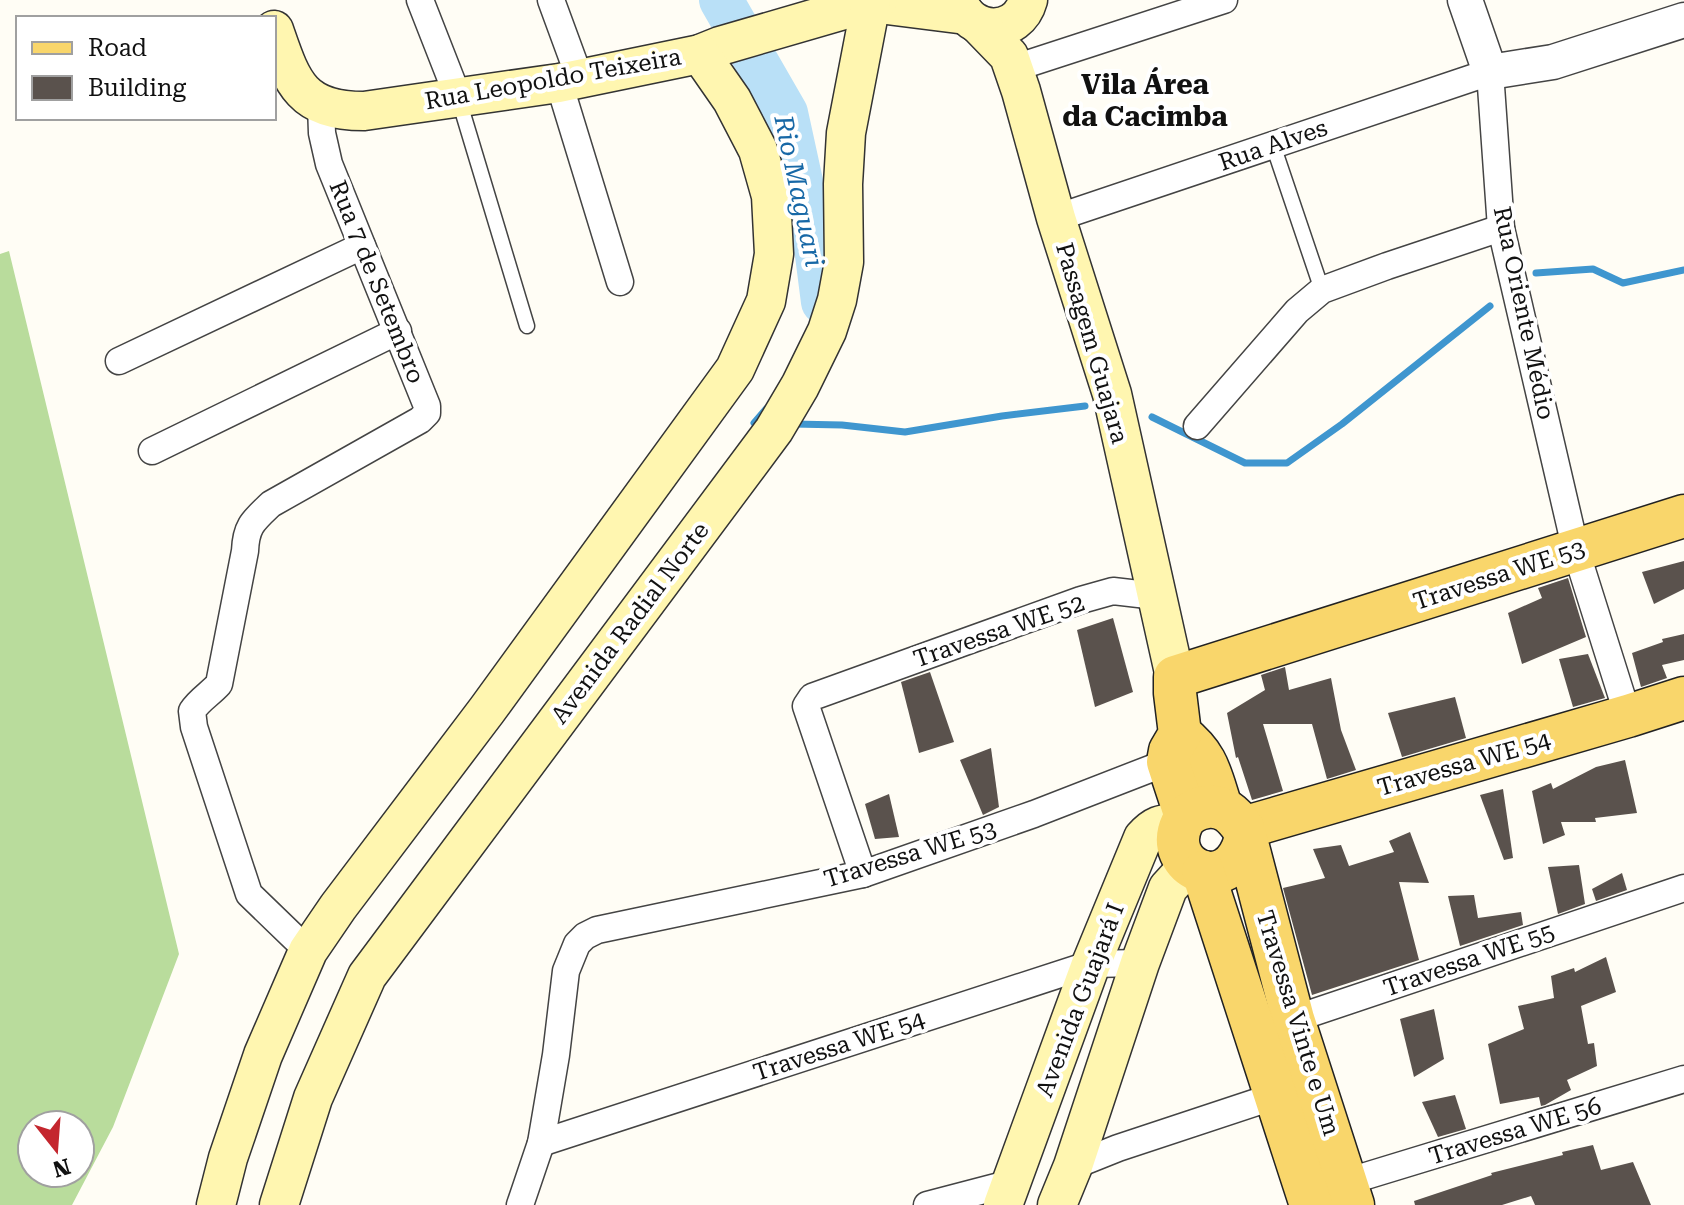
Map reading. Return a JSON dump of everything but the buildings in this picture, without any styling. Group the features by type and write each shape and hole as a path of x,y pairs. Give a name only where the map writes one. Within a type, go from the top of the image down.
{"main road":[{"name":"Rua Leopoldo Teixeira","path":"321,105 342,111 364,111 570,81 710,50 874,1 967,13 990,27 1001,27 1012,22 1024,8"},
{"name":"Avenida Radial Norte","path":"279,1205 313,1098 367,976 774,430 800,386 827,331 837,300 844,262 846,133 874,1"},
{"name":"Passagem Guajara","path":"1024,8 1024,77 1056,218 1112,394 1175,677"},
{"name":"Passagem Guajara","path":"967,13 1009,56 1024,77"},
{"path":"276,36 289,72 301,91 321,105"},
{"path":"216,1205 228,1158 263,1055 308,951 735,369 766,301 774,254 771,196 758,150 710,50"},
{"name":"Travessa WE 53","path":"1175,677 1684,516"},
{"path":"1175,677 1174,748 1194,744 1205,759 1215,823 1241,855 1231,867 1218,873 1196,868"},
{"name":"Travessa WE 54","path":"1215,823 1628,716 1684,698"},
{"name":"Travessa Vinte e Um","path":"1311,1205 1196,868 1180,852 1177,836 1215,823 1293,1019 1350,1194"},
{"name":"Avenida Guajará I","path":"1007,1194 1091,964 1143,838 1162,824 1215,823"},
{"name":"Avenida Guajará I","path":"1057,1205 1168,888 1196,868"}],"street":[{"path":"420,0 458,97"},
{"path":"551,0 620,282"},
{"path":"1024,77 1224,0"},
{"path":"1465,0 1490,72 1553,62 1684,20"},
{"name":"Rua Alves","path":"1056,218 1490,72"},
{"name":"Rua Oriente Médio","path":"1490,72 1501,228 1576,551 1628,716"},
{"name":"Rua 7 de Setembro","path":"308,951 249,894 194,727 192,711 197,702 219,684 245,551 245,534 251,523 271,504 420,420 427,413 398,331 329,164 322,133 321,105"},
{"path":"1197,426 1297,311 1322,290 1501,228"},
{"path":"119,361 362,246"},
{"path":"152,451 398,331"},
{"name":"Travessa WE 52","path":"863,874 806,706 812,697 1081,600 1113,591 1156,596"},
{"name":"Travessa WE 53","path":"541,1143 566,971 577,944 585,936 597,930 863,874 1034,814 1174,748"},
{"name":"Travessa WE 55","path":"1254,1032 1684,888"},
{"name":"Travessa WE 54","path":"541,1143 1091,964 1140,963"},
{"name":"Travessa WE 56","path":"1350,1194 1684,1079"},
{"path":"1073,1166 1275,1096"},
{"path":"520,1205 541,1143"},
{"path":"927,1205 1007,1194"}],"lane":[{"path":"458,97 527,326"},
{"path":"1273,145 1322,290"}],"green space":[{"path":"9,251 179,954 113,1127 96,1159 96,1109 16,1109 16,1189 80,1189 72,1205 0,1205 0,254"}],"waterway":[{"name":"Rio Maguari","path":"721,0 786,113 817,255 823,302"},
{"path":"1536,273 1593,269 1623,283 1684,270"},
{"path":"1152,417 1245,463 1287,463 1342,424 1490,306"},
{"path":"793,424 842,425 905,432 1085,406"},
{"path":"754,423 766,409"}],"district":[{"name":"Vila Área da Cacimba","path":"1145,100"}]}
